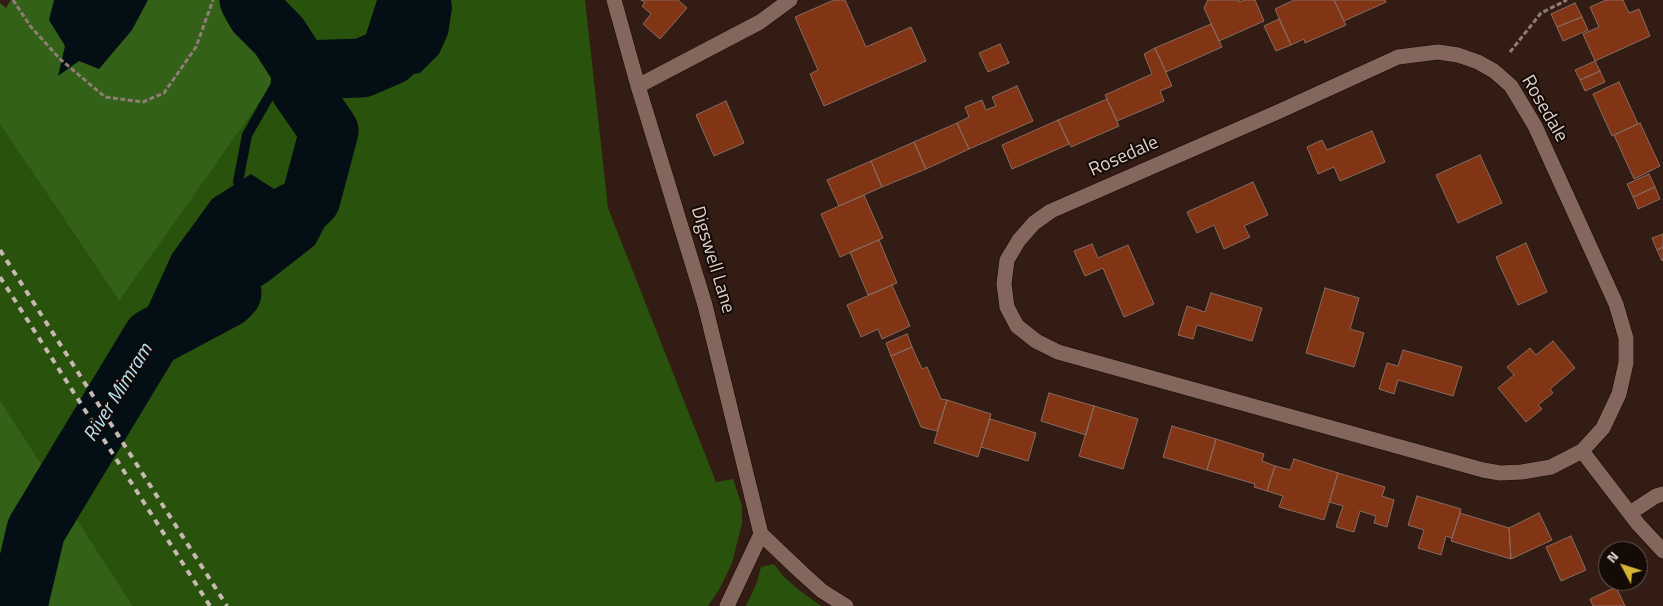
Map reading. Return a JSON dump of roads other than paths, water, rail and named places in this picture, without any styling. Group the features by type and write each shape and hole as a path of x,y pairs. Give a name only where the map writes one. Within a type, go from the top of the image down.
{"street":[{"name":"Digswell Lane","path":"614,0 638,86 705,305 761,534"},
{"path":"638,86 760,22 790,0"},
{"name":"Rosedale","path":"1438,52 1465,57 1494,71 1511,86 1535,126 1616,304 1626,338 1626,363 1619,394 1603,428 1582,451 1551,467 1522,472 1500,473 1483,470 1058,352 1036,341 1017,326 1007,307 1004,284 1007,260 1019,240 1034,222 1051,211 1398,57 1438,52"},
{"path":"1582,451 1630,514 1663,551"},
{"path":"1630,514 1656,496 1663,494"},
{"path":"727,606 761,534 822,591 846,606"}],"waterway":[{"name":"River Mimram","path":"249,0 257,14 279,36 301,70 300,89 329,131 311,199 306,204"},
{"name":"River Mimram","path":"301,70 362,68 390,56 408,0"},
{"path":"238,182 247,135 283,72 301,70"},
{"name":"River Mimram","path":"18,606 36,530 152,338 227,298 232,293"}],"railway":[{"path":"0,250 227,606"},
{"path":"0,277 210,606"}]}
